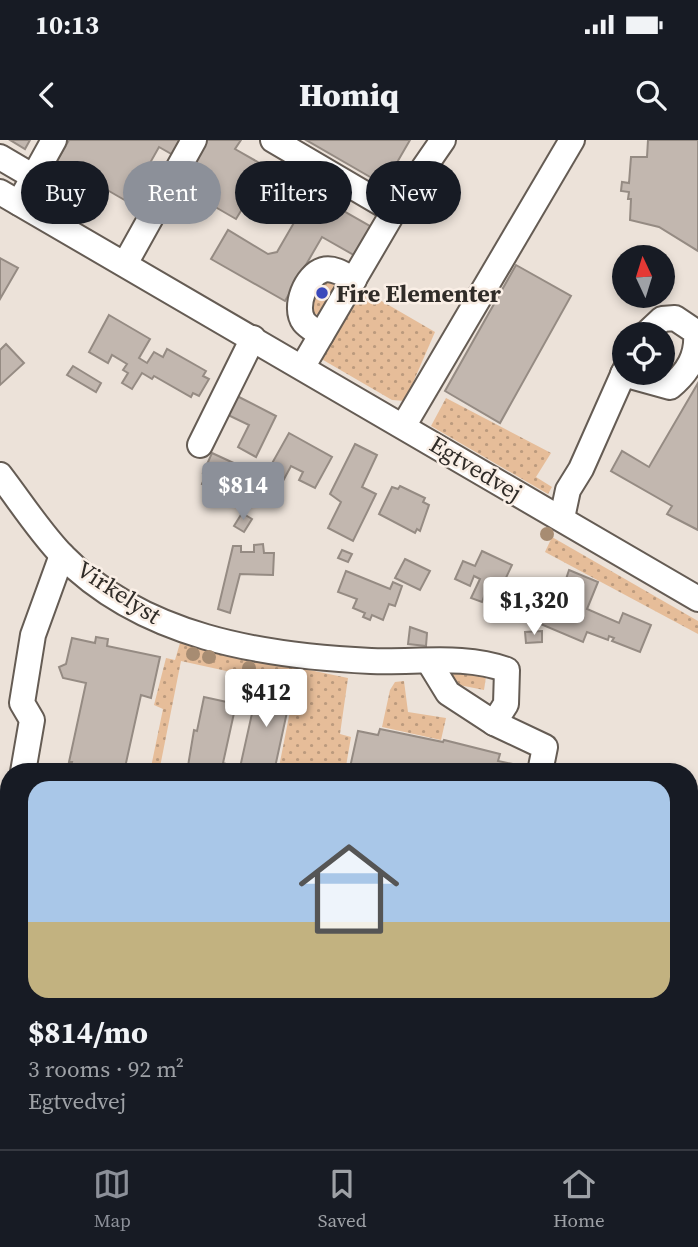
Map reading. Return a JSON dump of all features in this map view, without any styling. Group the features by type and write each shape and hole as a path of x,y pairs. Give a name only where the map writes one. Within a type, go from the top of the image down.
{"street":[{"path":"43,161 54,140"},
{"path":"125,264 194,140"},
{"path":"273,140 366,195"},
{"path":"429,161 443,140"},
{"path":"404,425 568,142"},
{"path":"0,157 21,169"},
{"name":"Egtvedvej","path":"10,197 698,599"},
{"path":"303,366 386,224"},
{"path":"321,335 303,321 299,309 302,294 311,279 322,270 335,270 354,279"},
{"path":"659,322 662,319 675,318 696,332 697,348 685,374 675,383"},
{"path":"200,445 253,338"},
{"path":"562,518 568,490 581,470 618,385"},
{"name":"Virkelyst","path":"0,475 62,555 108,592 150,618 203,637 254,649 329,659 484,661 508,670 506,704 494,723"},
{"path":"25,763 32,720 22,703 33,635 62,555"},
{"path":"429,662 448,693 494,723 545,747 542,763"}],"shaded area":[{"path":"331,280 336,288 318,314 310,315 315,284"},
{"path":"361,289 435,332 405,401 392,400 318,357"},
{"path":"446,398 551,453 536,477 552,487 548,494 431,426"},
{"path":"552,537 698,621 698,634 545,552"},
{"path":"180,643 348,678 340,734 351,737 347,763 280,763 295,686 181,661 161,763 152,763 163,709 154,705 166,658 175,660"},
{"path":"487,670 484,690 454,684 446,673"},
{"path":"404,681 408,712 446,718 441,740 382,727 390,690 395,682"}],"building":[{"path":"10,140 30,140 25,149"},
{"path":"69,140 181,140 175,156 159,147 151,161 123,161 123,199 109,191 109,161 57,161"},
{"path":"206,140 241,140 235,149 256,161 235,161 235,218 221,210 221,161 194,161"},
{"path":"306,140 410,140 398,161 366,161 366,175 352,167 352,161 342,161"},
{"path":"648,140 698,140 698,251 659,227 630,220 631,199 628,199 629,192 621,191 622,182 629,183 631,157 647,157"},
{"path":"352,216 375,229 359,258 322,237 285,301 211,259 228,230 268,254 277,252 293,224 352,224"},
{"path":"0,258 18,268 0,299"},
{"path":"516,265 571,296 500,423 445,391"},
{"path":"109,315 150,339 139,358 147,363 154,352 163,357 167,349 206,371 203,376 209,379 199,396 193,393 191,397 154,376 152,379 142,373 132,389 122,383 128,373 123,370 127,364 112,355 108,363 89,352"},
{"path":"6,344 24,363 0,385 0,350"},
{"path":"73,366 101,383 96,392 67,375"},
{"path":"698,383 698,530 667,514 672,506 611,471 622,451 649,467"},
{"path":"237,396 276,416 256,457 238,447 249,425 228,415"},
{"path":"289,433 332,457 315,488 299,480 303,472 291,466 282,483 266,474"},
{"path":"355,444 377,455 362,487 376,494 353,541 328,528 341,502 330,494"},
{"path":"212,453 249,470 240,490 235,488 232,496 218,489 221,482 203,473"},
{"path":"205,477 218,484 215,490 202,484"},
{"path":"400,486 425,498 423,502 429,505 420,531 417,529 415,533 379,514 392,487 398,489"},
{"path":"242,513 252,519 244,532 234,526"},
{"path":"263,544 264,553 274,553 273,575 240,574 230,613 218,609 233,546 241,546 241,552 254,552 254,545"},
{"path":"342,550 352,554 348,562 338,558"},
{"path":"482,551 512,565 503,584 509,587 505,595 500,593 497,599 485,594 482,602 471,598 480,579 474,576 470,586 455,579 463,561 475,566"},
{"path":"405,559 430,571 420,590 395,578"},
{"path":"569,570 598,582 587,609 619,623 623,613 651,625 640,652 612,641 614,638 609,636 608,640 587,632 583,642 524,617 531,599 556,609"},
{"path":"346,571 390,589 393,582 402,586 395,606 389,604 383,620 372,615 370,620 363,617 365,613 353,608 357,599 338,592"},
{"path":"410,627 427,633 426,646 408,644"},
{"path":"542,631 542,642 526,643 525,632"},
{"path":"96,637 108,639 107,646 160,657 151,698 141,695 126,763 69,762 86,683 63,678 59,667 66,664 72,638 95,643"},
{"path":"259,682 292,689 276,763 241,763"},
{"path":"204,697 236,704 223,763 188,763 194,730 197,731"},
{"path":"380,729 443,742 444,740 500,754 498,761 508,763 351,763 358,731 378,735"}],"place":[{"name":"Fire Elementer","path":"322,293"}]}
